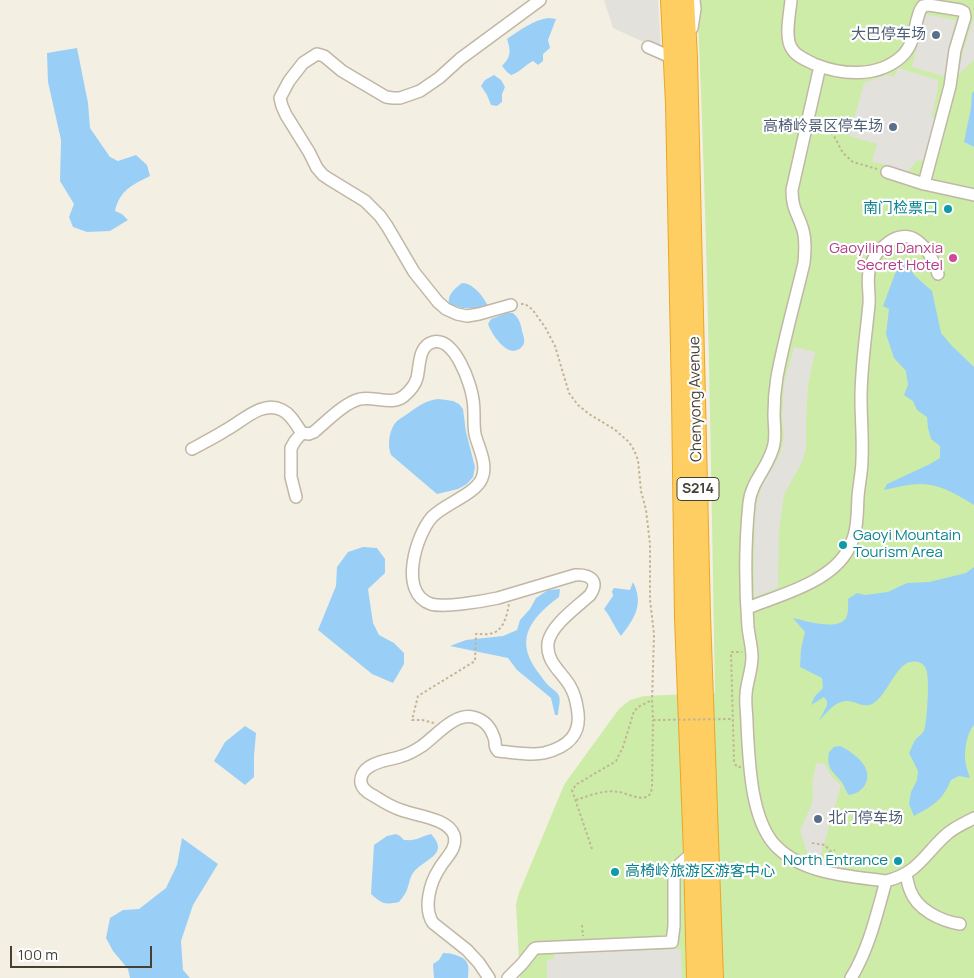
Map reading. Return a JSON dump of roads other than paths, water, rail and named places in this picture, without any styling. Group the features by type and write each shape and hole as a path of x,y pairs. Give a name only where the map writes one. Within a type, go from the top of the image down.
{"highway":[{"name":"Chenyong Avenue","path":"670,0 683,54 700,615 714,978"},
{"name":"Chenyong Avenue","path":"685,0 681,396 684,618 694,854 696,978"}],"street":[{"path":"511,304 467,316 446,309 438,302 414,272 380,216 365,201 322,175 286,115 280,98 289,81 304,62 317,54 324,56 342,71 386,97 400,98 420,91 540,0"},
{"path":"648,48 683,54 693,23 694,0"},
{"path":"791,0 788,39 791,48 806,61 844,72 863,72 881,68 899,59 907,51 913,39 920,11 926,4 964,12 955,50 950,86 924,184"},
{"path":"820,66 792,190 792,201 802,229 805,251 804,263 777,377 774,415 775,442 772,454 754,484 749,500 747,608 752,669 746,694 748,750 754,802 766,832 774,844 785,854 800,863 811,868 849,876 886,881 906,874 920,864 946,835 974,818"},
{"path":"887,172 924,184 974,195"},
{"path":"747,608 799,588 824,574 842,558 854,538 858,518 862,460 862,376 869,297 868,275 873,259 892,240 907,236 919,242 930,255 938,274"},
{"path":"192,449 228,429 246,416 268,407 280,409 290,415 302,433 309,434 348,404 359,399 370,398 395,401 412,389 426,346 432,342 438,342 452,349 459,359 466,376 473,399 475,433 484,470 479,484 432,516 428,522 419,540 413,564 412,579 417,593 424,601 444,605 487,600 574,575 582,574 592,580 594,585 590,595 558,624 552,632 548,643 552,662 575,696 579,721 577,732 572,739 564,745 543,753 498,751 492,731 488,725 472,716 464,717 455,720 414,751 369,767 361,777 363,788 381,800 400,810 439,821 445,824 453,833 453,848 439,868 434,880 428,904 429,917 433,923 480,963 489,978"},
{"path":"296,496 291,477 291,448 302,433"},
{"path":"508,978 536,948 672,942 674,926 674,875 680,864 694,854"},
{"path":"906,874 910,891 919,904 939,918 960,924"},
{"path":"851,978 861,958 873,925 886,881"}],"water":[{"path":"549,18 556,19 548,40 550,48 543,54 543,61 538,65 533,61 517,73 511,75 502,66 509,54 507,39 532,23"},
{"path":"77,48 88,103 90,128 110,157 118,161 136,155 147,165 150,176 132,185 120,198 115,211 122,214 128,220 110,231 87,232 73,227 69,217 74,204 60,181 61,140 48,82 47,53"},
{"path":"494,75 501,80 505,87 502,94 502,102 497,106 491,105 481,86 485,80"},
{"path":"974,91 974,147 964,142 972,93"},
{"path":"903,259 915,276 932,291 941,333 974,367 974,505 937,486 925,484 913,484 884,490 887,484 940,458 940,446 931,439 927,417 917,410 913,401 904,395 908,385 906,371 894,358 886,334 889,309 883,306"},
{"path":"462,283 474,288 488,306 486,308 462,308 449,304 450,295"},
{"path":"507,313 513,313 518,319 524,338 524,343 521,347 512,351 501,344 493,335 488,324 491,319"},
{"path":"439,399 453,401 463,409 466,432 475,467 473,477 467,484 458,489 437,494 391,455 389,442 392,428 397,421 424,403"},
{"path":"363,547 377,548 385,559 385,573 368,589 373,623 379,635 394,643 404,653 404,664 393,683 372,674 318,630 336,586 337,567 348,552"},
{"path":"974,567 974,725 965,749 966,765 970,778 959,776 951,780 937,802 914,816 909,804 918,771 909,753 916,739 924,731 925,726 928,690 925,666 918,662 907,663 877,701 870,705 865,705 843,701 834,706 819,721 827,701 824,697 811,705 815,696 823,688 822,678 800,667 801,649 805,632 793,618 813,623 836,624 846,618 848,599 857,593 865,595 888,592 907,583 929,582 966,573"},
{"path":"633,582 638,597 638,604 634,617 621,636 604,609 613,596 612,591 614,588 630,590"},
{"path":"560,589 559,597 539,614 532,623 526,642 532,664 546,683 559,696 558,715 555,715 551,698 517,670 508,658 450,646 466,640 503,636 517,630 520,620 530,609 536,598 548,590"},
{"path":"245,726 256,733 254,777 245,785 214,761 225,742"},
{"path":"840,746 851,752 861,761 867,773 865,785 860,791 852,795 849,795 832,771 828,761 829,752 834,747"},
{"path":"396,834 404,840 409,840 431,834 438,847 437,852 413,873 406,892 399,902 386,903 381,902 371,894 374,845 387,836"},
{"path":"182,838 218,864 193,905 181,941 183,970 190,978 130,978 128,969 113,951 106,938 110,918 123,910 139,909 166,888 177,865"},
{"path":"443,953 454,954 467,962 468,978 434,978 433,964 439,960"}],"place":[{"name":"大巴停车场","path":"936,35"},
{"name":"高椅岭景区停车场","path":"893,127"},
{"name":"南门检票口","path":"948,209"},
{"name":"Gaoyiling Danxia Secret Hotel","path":"953,258"},
{"name":"Gaoyi Mountain Tourism Area","path":"843,545"},
{"name":"北门停车场","path":"818,819"},
{"name":"North Entrance","path":"898,861"},
{"name":"高椅岭旅游区游客中心","path":"615,872"}]}
